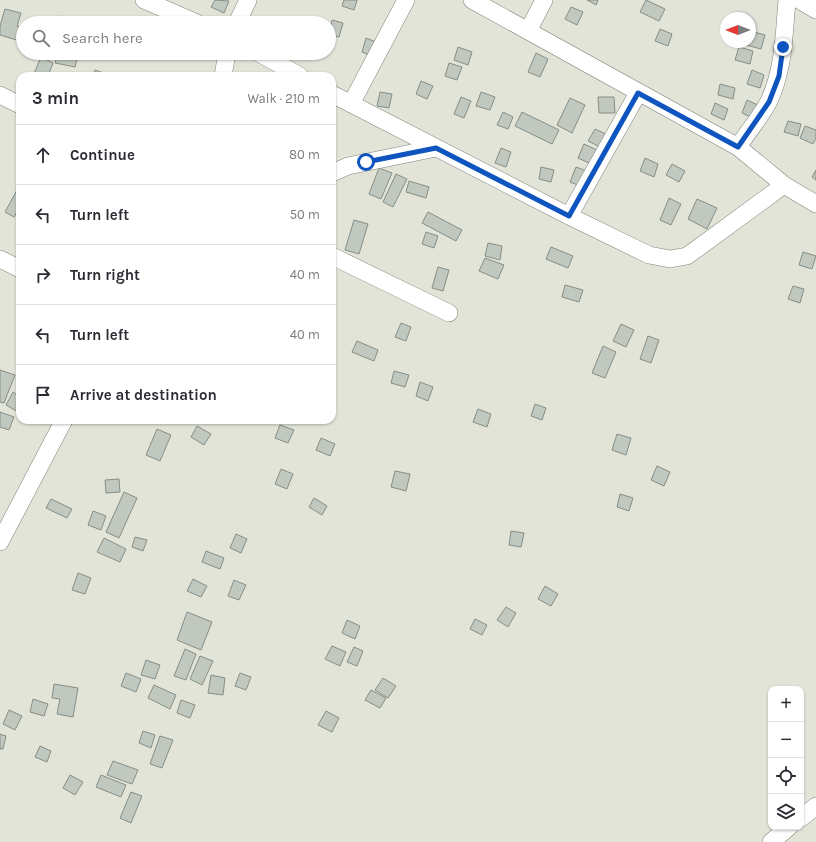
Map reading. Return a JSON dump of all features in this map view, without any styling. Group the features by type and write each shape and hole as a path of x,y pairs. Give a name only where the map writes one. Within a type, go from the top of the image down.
{"street":[{"path":"144,0 181,16"},
{"path":"240,16 248,0"},
{"path":"351,104 406,0"},
{"path":"472,0 738,147 784,185 816,204"},
{"path":"528,31 544,0"},
{"path":"738,147 769,102 779,76 787,0"},
{"path":"799,0 816,10"},
{"path":"224,72 226,60"},
{"path":"271,60 293,72"},
{"path":"569,216 638,93"},
{"path":"0,95 16,103"},
{"path":"336,96 569,216 649,255 670,259 687,256 784,185"},
{"path":"336,171 348,166 436,148"},
{"path":"336,258 449,313"},
{"path":"0,259 16,266"},
{"path":"0,542 62,424"},
{"path":"804,816 816,806"},
{"path":"771,842 785,830"}],"building":[{"path":"215,0 229,1 224,13 211,7"},
{"path":"344,0 357,0 354,10 342,6"},
{"path":"587,0 598,0 596,5"},
{"path":"646,0 665,9 659,21 640,12"},
{"path":"571,7 583,12 577,25 565,19"},
{"path":"5,9 21,13 20,16 16,16 16,40 0,35 0,26"},
{"path":"336,21 343,23 339,37 336,36"},
{"path":"660,29 672,34 668,46 655,41"},
{"path":"756,33 765,35 761,49 756,48"},
{"path":"366,38 381,44 376,58 362,52"},
{"path":"458,47 472,52 468,65 454,60"},
{"path":"739,48 753,51 750,64 735,60"},
{"path":"536,53 548,59 540,77 528,72"},
{"path":"40,60 47,60 53,63 50,72 35,72"},
{"path":"56,60 77,60 75,67 55,63"},
{"path":"449,63 462,67 457,80 445,76"},
{"path":"752,70 764,75 760,88 747,84"},
{"path":"421,81 433,86 427,99 416,94"},
{"path":"720,84 735,88 733,99 718,95"},
{"path":"380,92 392,94 389,108 377,106"},
{"path":"481,92 495,97 490,110 476,106"},
{"path":"461,97 471,101 464,118 454,114"},
{"path":"598,97 614,97 615,113 599,113"},
{"path":"570,98 585,105 572,133 557,125"},
{"path":"747,100 758,105 753,118 742,113"},
{"path":"715,103 728,109 724,120 711,114"},
{"path":"503,112 513,117 508,129 497,125"},
{"path":"522,112 559,130 552,144 515,126"},
{"path":"788,121 801,124 798,136 784,132"},
{"path":"805,126 816,130 816,138 813,144 800,138"},
{"path":"595,129 606,134 600,147 588,141"},
{"path":"584,144 597,150 591,164 578,158"},
{"path":"501,148 511,152 506,167 495,163"},
{"path":"645,158 658,164 654,177 640,171"},
{"path":"672,164 685,171 679,182 666,175"},
{"path":"541,167 554,170 551,182 539,179"},
{"path":"576,167 587,171 580,186 570,182"},
{"path":"379,168 392,173 381,199 369,194"},
{"path":"816,170 816,180 812,177"},
{"path":"396,174 407,179 393,207 383,202"},
{"path":"409,181 429,187 426,198 406,192"},
{"path":"16,192 16,214 14,217 5,212"},
{"path":"669,198 681,204 671,225 660,220"},
{"path":"697,199 717,208 707,229 688,219"},
{"path":"428,212 462,230 456,241 422,223"},
{"path":"354,220 368,224 359,254 345,250"},
{"path":"426,232 438,236 434,248 422,244"},
{"path":"488,243 502,246 500,260 485,256"},
{"path":"551,247 573,256 568,268 546,259"},
{"path":"803,252 816,256 812,269 799,265"},
{"path":"485,258 504,265 498,279 479,271"},
{"path":"438,267 449,270 443,291 432,288"},
{"path":"565,285 583,290 579,302 562,297"},
{"path":"793,286 804,289 800,303 788,299"},
{"path":"401,323 411,327 406,341 395,337"},
{"path":"621,324 634,330 626,347 613,341"},
{"path":"648,336 659,340 651,363 640,359"},
{"path":"357,341 378,350 374,361 352,352"},
{"path":"603,346 616,352 605,378 592,373"},
{"path":"0,370 15,375 4,403 0,402"},
{"path":"394,371 409,375 405,387 391,383"},
{"path":"420,382 433,387 428,401 416,396"},
{"path":"13,392 16,394 16,411 6,405"},
{"path":"535,404 546,408 542,420 531,416"},
{"path":"478,409 491,414 487,427 473,422"},
{"path":"0,412 14,417 9,430 0,427"},
{"path":"280,425 294,430 288,443 275,438"},
{"path":"197,426 211,434 204,445 191,437"},
{"path":"157,429 171,435 160,461 146,455"},
{"path":"617,434 631,438 626,455 612,450"},
{"path":"321,438 335,444 330,456 316,450"},
{"path":"657,466 670,472 664,486 651,480"},
{"path":"281,469 293,474 287,489 275,484"},
{"path":"395,471 410,474 406,491 391,487"},
{"path":"119,479 120,492 106,493 105,480"},
{"path":"124,492 137,498 119,538 106,532"},
{"path":"620,494 633,498 629,511 617,507"},
{"path":"314,498 327,506 322,515 309,507"},
{"path":"51,499 72,509 67,518 46,508"},
{"path":"93,511 106,516 101,530 88,525"},
{"path":"511,531 524,533 521,547 509,545"},
{"path":"236,534 247,539 241,553 230,548"},
{"path":"135,537 147,540 143,551 132,547"},
{"path":"104,538 126,549 120,562 97,552"},
{"path":"206,551 224,558 220,569 202,562"},
{"path":"78,573 91,578 85,594 72,590"},
{"path":"193,579 207,586 201,597 187,591"},
{"path":"234,580 246,585 239,600 228,596"},
{"path":"545,586 558,594 551,606 538,599"},
{"path":"506,607 516,613 508,627 497,620"},
{"path":"187,612 212,622 201,650 177,640"},
{"path":"475,619 487,625 482,635 470,629"},
{"path":"347,620 360,626 355,639 342,633"},
{"path":"332,646 346,652 340,666 325,659"},
{"path":"354,647 363,651 357,666 347,662"},
{"path":"185,649 196,654 186,680 174,676"},
{"path":"200,656 213,661 202,685 190,679"},
{"path":"146,660 160,665 155,679 141,675"},
{"path":"126,673 141,679 136,692 121,686"},
{"path":"240,673 251,677 246,690 235,686"},
{"path":"211,675 225,678 223,695 208,693"},
{"path":"383,678 396,686 388,698 375,690"},
{"path":"54,684 78,688 73,717 57,714 60,699 52,698"},
{"path":"154,685 176,695 170,709 148,698"},
{"path":"371,690 386,698 380,708 365,700"},
{"path":"33,699 48,704 44,716 30,712"},
{"path":"181,700 195,705 190,718 177,713"},
{"path":"9,710 22,716 15,730 3,724"},
{"path":"326,711 339,718 332,732 318,725"},
{"path":"143,731 155,735 151,748 139,743"},
{"path":"0,734 6,736 3,749 0,749"},
{"path":"160,736 173,740 162,768 150,764"},
{"path":"40,746 51,751 47,762 35,757"},
{"path":"113,761 138,770 132,784 107,775"},
{"path":"70,775 83,782 75,795 63,788"},
{"path":"101,775 126,785 121,797 96,787"},
{"path":"131,792 142,796 131,823 120,818"}],"route":[{"path":"366,162 436,148 569,216 638,93 738,147 769,102 779,76 783,47"}]}
